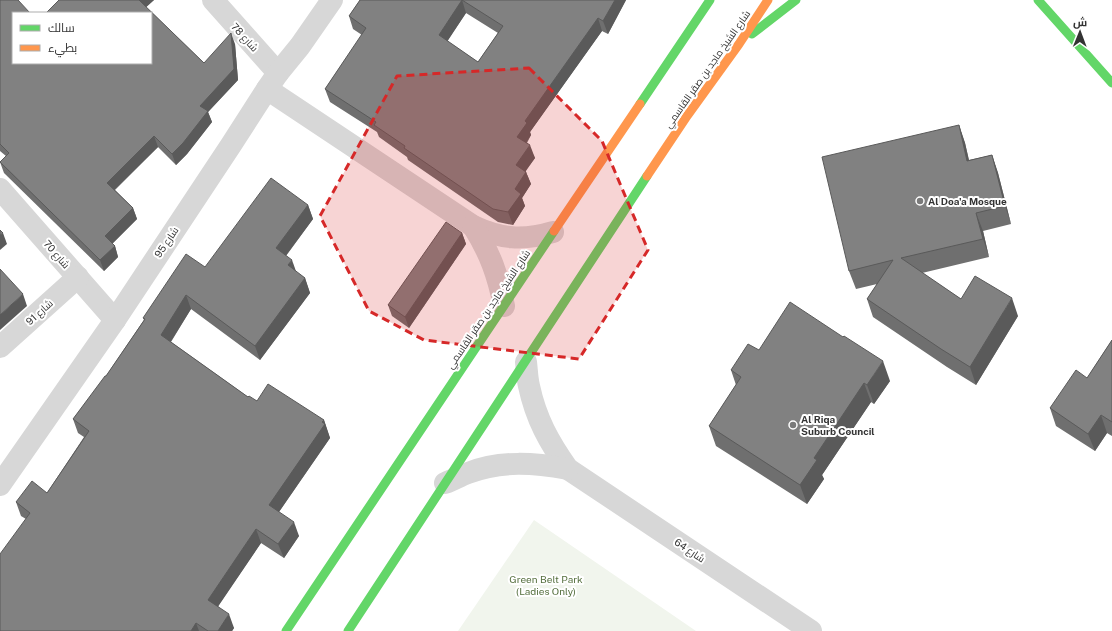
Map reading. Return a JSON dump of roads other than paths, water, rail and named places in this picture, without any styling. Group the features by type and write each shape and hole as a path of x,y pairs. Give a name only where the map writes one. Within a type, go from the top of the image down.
{"main road":[{"name":"شارع الشيخ ماجد بن صقر القاسمي","path":"286,631 710,0"},
{"name":"شارع الشيخ ماجد بن صقر القاسمي","path":"348,631 683,122 739,44 768,0"},
{"path":"739,44 796,0"},
{"path":"1038,0 1112,83"}],"street":[{"name":"شارع 78","path":"213,0 272,81 473,226"},
{"name":"شارع 95","path":"0,485 115,320 272,81 300,46 332,0"},
{"path":"692,26 696,0"},
{"name":"شارع 70","path":"0,188 115,320"},
{"path":"473,226 485,232 512,238 540,236 553,232"},
{"path":"473,226 484,244 493,264 500,284 504,306"},
{"name":"شارع 91","path":"0,346 78,278"},
{"name":"شارع 64","path":"526,362 528,385 534,408 554,450 568,469 810,631"},
{"name":"شارع 64","path":"445,483 468,473 493,466 518,463 537,464 568,469"}],"place":[{"name":"Al Doa'a Mosque","path":"920,201"},
{"name":"Al Riqa Suburb Council","path":"793,425"}],"park label":[{"name":"Green Belt Park (Ladies Only)","path":"546,584"}]}
